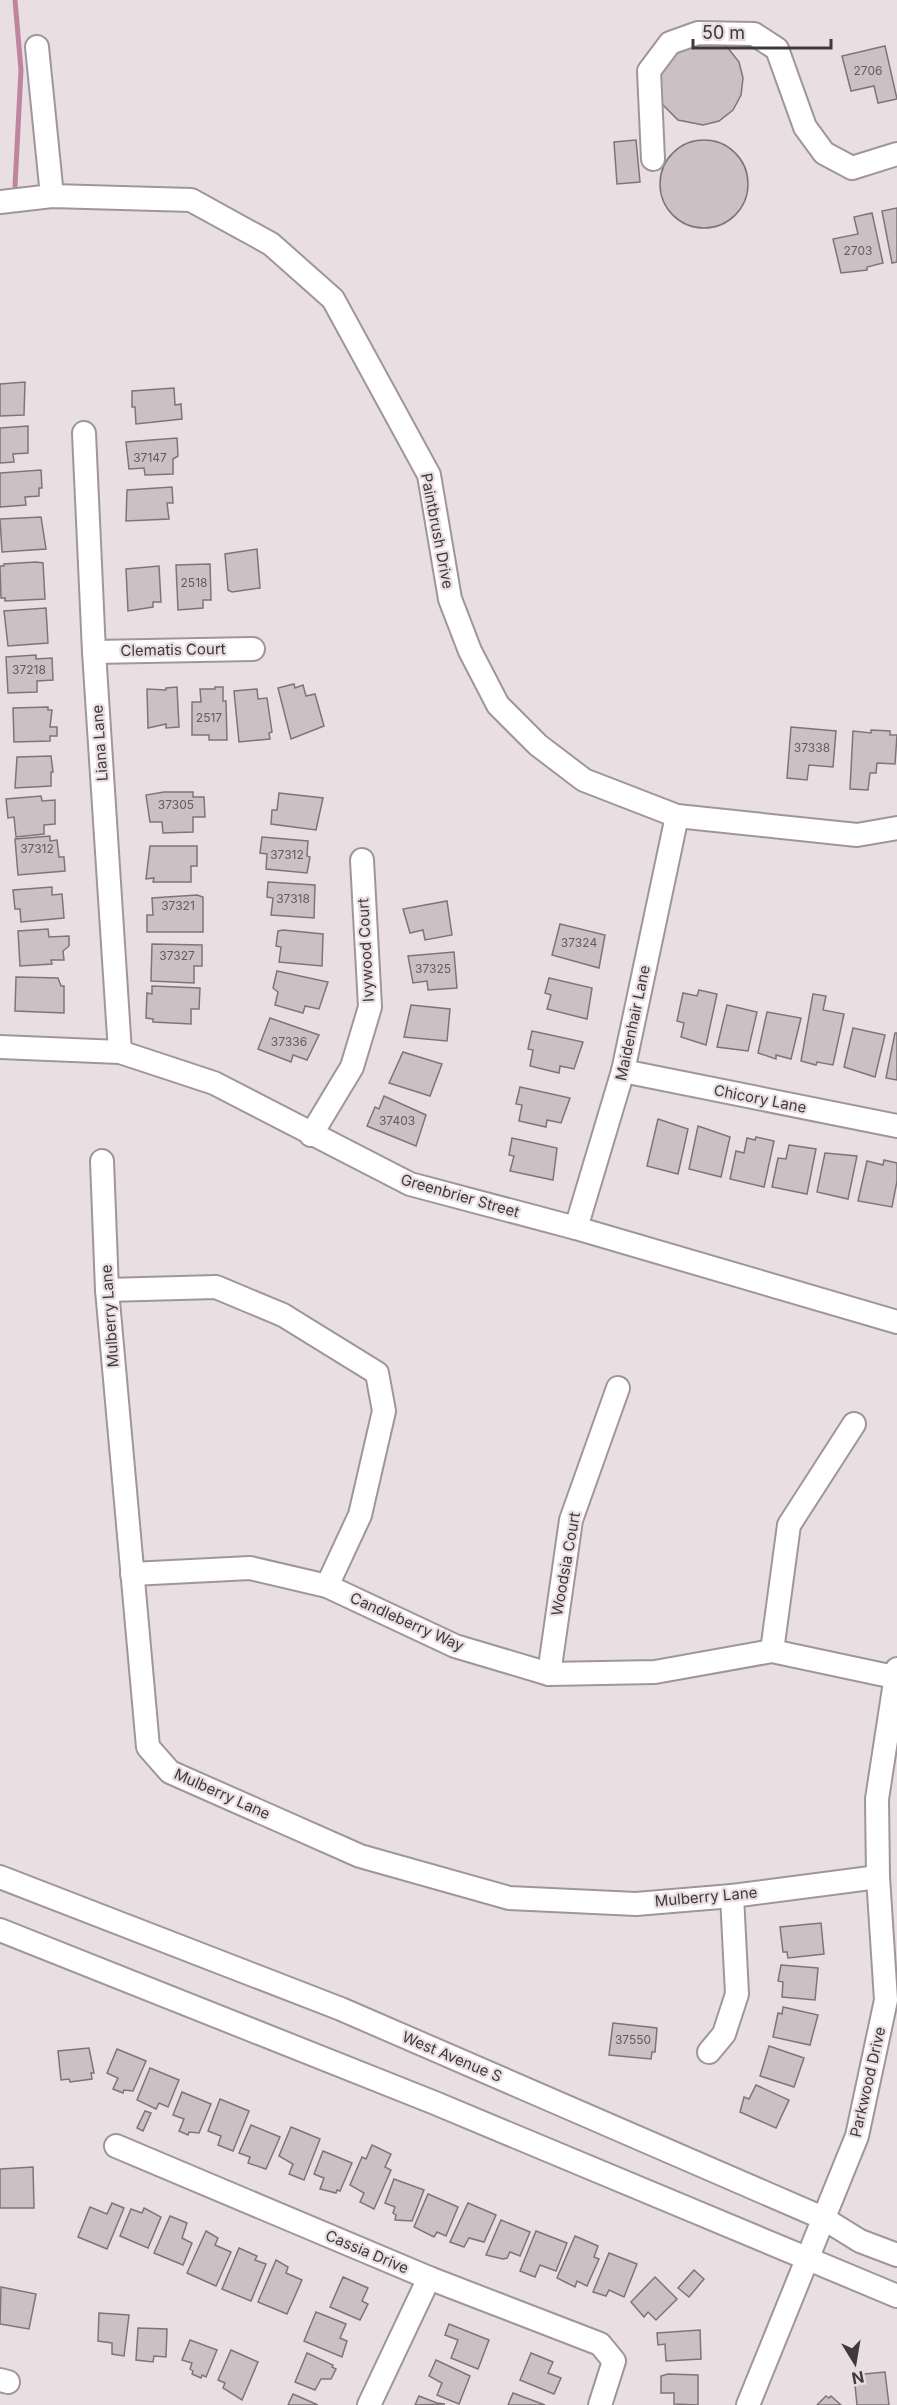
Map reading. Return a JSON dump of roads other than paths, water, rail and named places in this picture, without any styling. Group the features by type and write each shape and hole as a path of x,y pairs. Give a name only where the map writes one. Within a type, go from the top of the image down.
{"street":[{"path":"653,159 648,70 670,43 698,33 754,34 777,50 805,127 824,153 852,168 897,154"},
{"path":"37,47 52,196"},
{"name":"Paintbrush Drive","path":"0,202 52,196 191,200 271,244 333,299 429,475 450,599 470,651 498,705 538,745 584,780 677,816 857,835 897,828"},
{"name":"Liana Lane","path":"84,433 94,652 120,1052"},
{"name":"Clematis Court","path":"94,652 253,649"},
{"name":"Maidenhair Lane","path":"576,1228 623,1071 677,816"},
{"name":"Ivywood Court","path":"311,1135 352,1067 370,1007 362,860"},
{"name":"Greenbrier Street","path":"0,1047 120,1052 214,1083 410,1184 576,1228 897,1322"},
{"name":"Chicory Lane","path":"623,1071 897,1126"},
{"name":"Mulberry Lane","path":"102,1161 107,1290 148,1747 170,1772 360,1856 509,1898 636,1904 732,1896 878,1877"},
{"path":"107,1290 216,1287 283,1315 377,1372 384,1411 360,1515 327,1586"},
{"name":"Woodsia Court","path":"549,1674 571,1520 618,1388"},
{"path":"772,1651 789,1525 854,1424"},
{"name":"Candleberry Way","path":"132,1574 250,1568 327,1586 455,1646 549,1674 655,1672 772,1651 895,1673"},
{"name":"Parkwood Drive","path":"748,2405 857,2136 886,2000 878,1877 877,1799 895,1673"},
{"name":"West Avenue S","path":"0,1877 341,2009 823,2218 860,2241 897,2255"},
{"path":"709,2052 724,2034 737,1994 732,1896"},
{"path":"0,1930 435,2103 897,2296"},
{"name":"Cassia Drive","path":"116,2146 429,2278 600,2344 614,2361 600,2405"},
{"path":"369,2405 429,2278"}],"waterway":[{"path":"15,0 21,70 15,186"}]}
